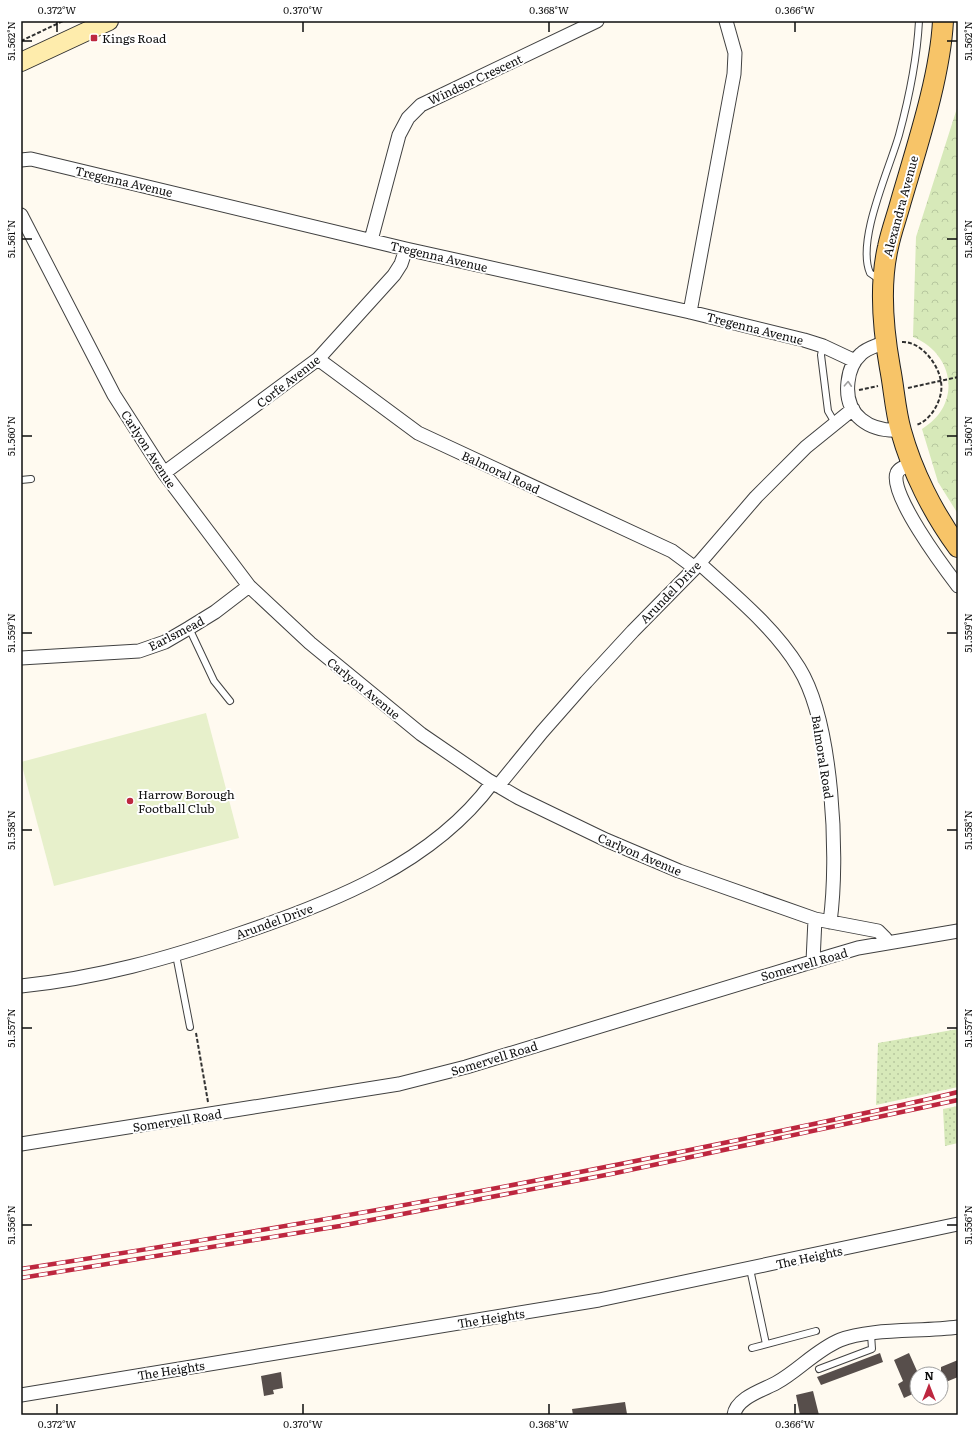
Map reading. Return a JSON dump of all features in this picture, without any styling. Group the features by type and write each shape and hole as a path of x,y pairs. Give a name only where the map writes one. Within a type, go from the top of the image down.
{"main road":[{"name":"Alexandra Avenue","path":"943,21 942,40 931,90 887,248 883,282 885,342 900,430 912,464 945,530 958,547"}],"street":[{"path":"21,62 109,21"},
{"name":"Windsor Crescent","path":"371,240 399,135 408,118 421,105 597,21"},
{"path":"690,312 734,74 735,53 726,21"},
{"name":"Tregenna Avenue","path":"21,160 31,159 406,249 690,312 823,346 855,361"},
{"name":"Carlyon Avenue","path":"21,215 114,395 164,473 249,586 310,643 421,734 495,785 606,840 679,872 815,919 878,931 882,933 887,943"},
{"name":"Corfe Avenue","path":"164,473 318,360 394,275 401,264 406,249"},
{"path":"885,342 867,349 855,361 849,377 848,392 853,409 866,423 878,429 900,430"},
{"name":"Balmoral Road","path":"318,360 418,433 672,551 697,565 757,618 782,644 799,668 810,692 823,737 830,803 834,868 830,922"},
{"name":"Arundel Drive","path":"21,986 97,976 176,955 276,921 323,903 376,878 419,852 458,822 495,785 591,676 697,565 774,478 811,443 853,409"},
{"path":"912,464 900,470 896,474 897,484 916,526 958,586"},
{"name":"Earlsmead","path":"21,658 139,651 165,642 189,628 215,612 249,586"},
{"path":"813,961 815,919"},
{"name":"Somervell Road","path":"21,1144 364,1091 425,1078 858,948 958,931"},
{"name":"The Heights","path":"21,1395 598,1300 958,1224"},
{"path":"734,1415 734,1410 740,1403 779,1382 821,1351 839,1340 871,1334 958,1327"}],"lane":[{"path":"883,282 870,273 866,254 878,198 898,138 906,106 919,21"},
{"path":"823,346 821,355 828,411 835,423"},
{"path":"21,480 31,479"},
{"path":"189,628 214,681 230,701"},
{"path":"176,955 190,1027"},
{"path":"750,1269 766,1344"},
{"path":"752,1348 816,1331"},
{"path":"818,1369 872,1349 871,1334"}],"path":[{"path":"21,41 63,21"},
{"path":"906,342 922,350 934,363 941,382 940,396 934,411 922,424"},
{"path":"906,388 941,382 958,377"},
{"path":"848,392 882,385"},
{"path":"190,1027 196,1032 211,1115"}],"green space":[{"path":"958,105 958,514 938,482 922,429 935,419 943,407 948,394 948,380 945,367 938,355 927,345 913,337 916,237"},
{"name":"Harrow Borough Football Club","path":"206,713 239,838 54,886 21,762"},
{"path":"958,1029 958,1087 876,1105 878,1043"},
{"path":"958,1106 958,1143 945,1146 943,1109"}],"building":[{"path":"880,1353 883,1362 821,1385 817,1377"},
{"path":"909,1353 915,1366 909,1366 909,1396 904,1398 898,1384 903,1381 894,1360"},
{"path":"958,1360 958,1377 949,1381 949,1366 943,1366"},
{"path":"281,1372 283,1388 273,1390 274,1394 264,1396 261,1376"},
{"path":"813,1391 819,1415 800,1415 796,1395"},
{"path":"625,1402 627,1414 573,1415 572,1409"}],"railway":[{"path":"21,1269 291,1225 470,1193 738,1140 958,1092"},
{"path":"21,1278 340,1226 611,1174 958,1100"}],"place":[{"name":"Kings Road","path":"94,38"},
{"name":"Harrow Borough Football Club","path":"130,801"}]}
